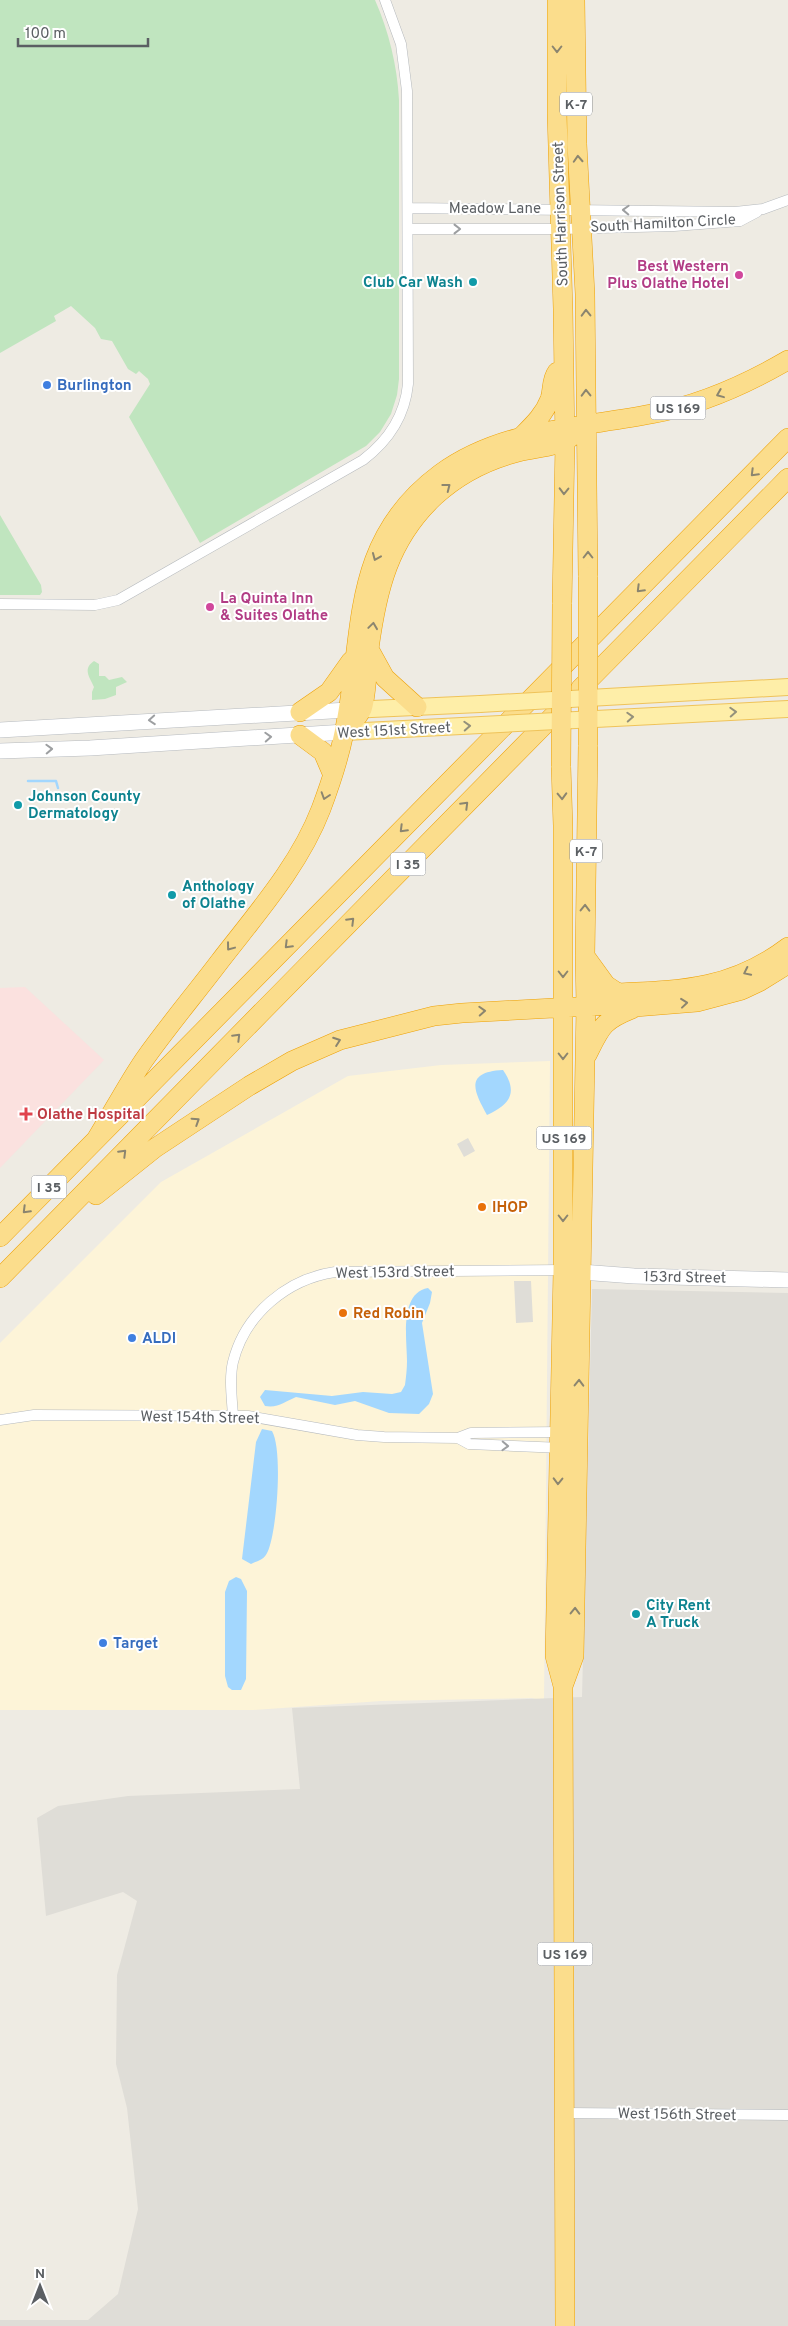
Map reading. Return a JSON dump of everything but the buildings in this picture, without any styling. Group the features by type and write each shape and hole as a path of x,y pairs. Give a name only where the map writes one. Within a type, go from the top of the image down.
{"highway":[{"name":"South Harrison Street","path":"557,0 556,114 561,229 564,436"},
{"name":"South Harrison Street","path":"575,0 575,95 582,228 587,424"},
{"name":"US 169","path":"564,1686 574,1656 578,1440 563,1007 561,766 564,436 587,424 651,414 709,399 746,383 788,360"},
{"path":"521,437 544,412 551,397 554,377 564,368"},
{"name":"K-7","path":"585,1058 588,745 587,424"},
{"path":"97,1138 144,1061 295,860 320,811 345,732 355,709 362,652 367,581 382,544 400,514 425,487 453,465 479,451 521,437 564,436"},
{"path":"300,712 329,692 362,652 381,583 402,536 421,510 449,484 487,463 564,436"},
{"name":"I 35","path":"0,1237 788,438"},
{"name":"I 35","path":"0,1278 788,478"},
{"path":"362,652 385,678 417,707"},
{"path":"300,735 323,752 332,773"},
{"path":"28,1250 155,1148 271,1072 315,1050 376,1029 434,1016 563,1007 618,993 681,990 720,983 761,965 788,946"},
{"path":"585,956 606,985 618,993"},
{"name":"US 169","path":"565,2326 564,1686 555,1656 559,1440 585,1058 604,1024 611,1017 635,1007 713,999 759,982 788,964"},
{"path":"586,1000 635,1007"}],"main road":[{"name":"West 151st Street","path":"0,730 300,712 788,687"},
{"name":"West 151st Street","path":"0,751 90,748 345,732 788,709"},
{"name":"153rd Street","path":"572,1271 634,1276 788,1280"}],"street":[{"path":"0,604 95,606 118,600 374,452 395,426 407,393 408,208 406,72 401,44 385,0"},
{"name":"South Hamilton Circle","path":"561,229 674,226 740,221 762,209 788,200"},
{"name":"Meadow Lane","path":"408,208 580,208"},
{"name":"South Hamilton Circle","path":"580,208 735,212 762,209"},
{"name":"Meadow Lane","path":"408,229 561,229"},
{"name":"West 153rd Street","path":"233,1416 232,1372 238,1347 260,1312 286,1289 300,1282 335,1272 572,1271"},
{"name":"West 154th Street","path":"0,1420 34,1415 233,1416 283,1421 357,1435 458,1438 471,1433 578,1440"},
{"name":"West 154th Street","path":"458,1438 469,1444 578,1440"},
{"name":"West 156th Street","path":"565,2113 788,2115"}],"shaded area":[{"name":"Olathe Hospital","path":"25,987 104,1060 0,1168 0,988"},
{"path":"550,1061 544,1701 532,1698 381,1701 253,1710 0,1710 0,1343 161,1182 348,1076 441,1065"},
{"path":"468,1138 475,1151 464,1157 457,1144"},
{"path":"514,1281 531,1281 533,1322 516,1323"},
{"path":"592,1289 788,1293 788,2326 0,2326 0,2320 88,2320 118,2294 138,2209 127,2108 116,2064 117,1975 137,1901 123,1892 46,1916 37,1818 58,1806 128,1796 300,1789 292,1708 582,1697"}],"green space":[{"path":"0,0 375,0 380,12 394,61 399,100 399,379 397,395 391,414 380,432 366,446 200,543 129,417 150,384 148,379 139,371 136,374 128,369 112,341 101,339 95,328 71,306 54,316 56,321 0,353"},
{"path":"0,515 41,585 42,592 40,595 0,595"},
{"path":"94,661 99,664 99,676 105,676 109,680 122,677 127,682 116,687 116,695 105,699 92,700 94,687 89,677 88,667"}],"water":[{"path":"503,1070 508,1078 511,1092 501,1107 487,1115 478,1098 476,1084 482,1074"},
{"path":"428,1288 432,1292 422,1323 433,1394 429,1404 419,1414 389,1413 355,1401 335,1405 296,1397 278,1405 265,1406 260,1397 265,1390 332,1396 363,1392 392,1394 401,1392 405,1385 407,1361 406,1330 409,1308 412,1299 419,1292"},
{"path":"262,1429 272,1431 275,1441 278,1490 274,1526 268,1551 263,1558 251,1564 242,1559 256,1442"},
{"path":"236,1577 241,1579 247,1591 246,1679 241,1690 232,1690 228,1687 225,1676 225,1592 229,1581"}],"waterway":[{"path":"28,781 56,781 58,788"}],"place":[{"name":"Best Western Plus Olathe Hotel","path":"739,275"},
{"name":"Club Car Wash","path":"473,282"},
{"name":"Burlington","path":"47,385"},
{"name":"La Quinta Inn & Suites Olathe","path":"210,607"},
{"name":"Johnson County Dermatology","path":"18,805"},
{"name":"Anthology of Olathe","path":"172,895"},
{"name":"Olathe Hospital","path":"26,1114"},
{"name":"IHOP","path":"482,1207"},
{"name":"Red Robin","path":"343,1313"},
{"name":"ALDI","path":"132,1338"},
{"name":"City Rent A Truck","path":"636,1614"},
{"name":"Target","path":"103,1643"}]}
